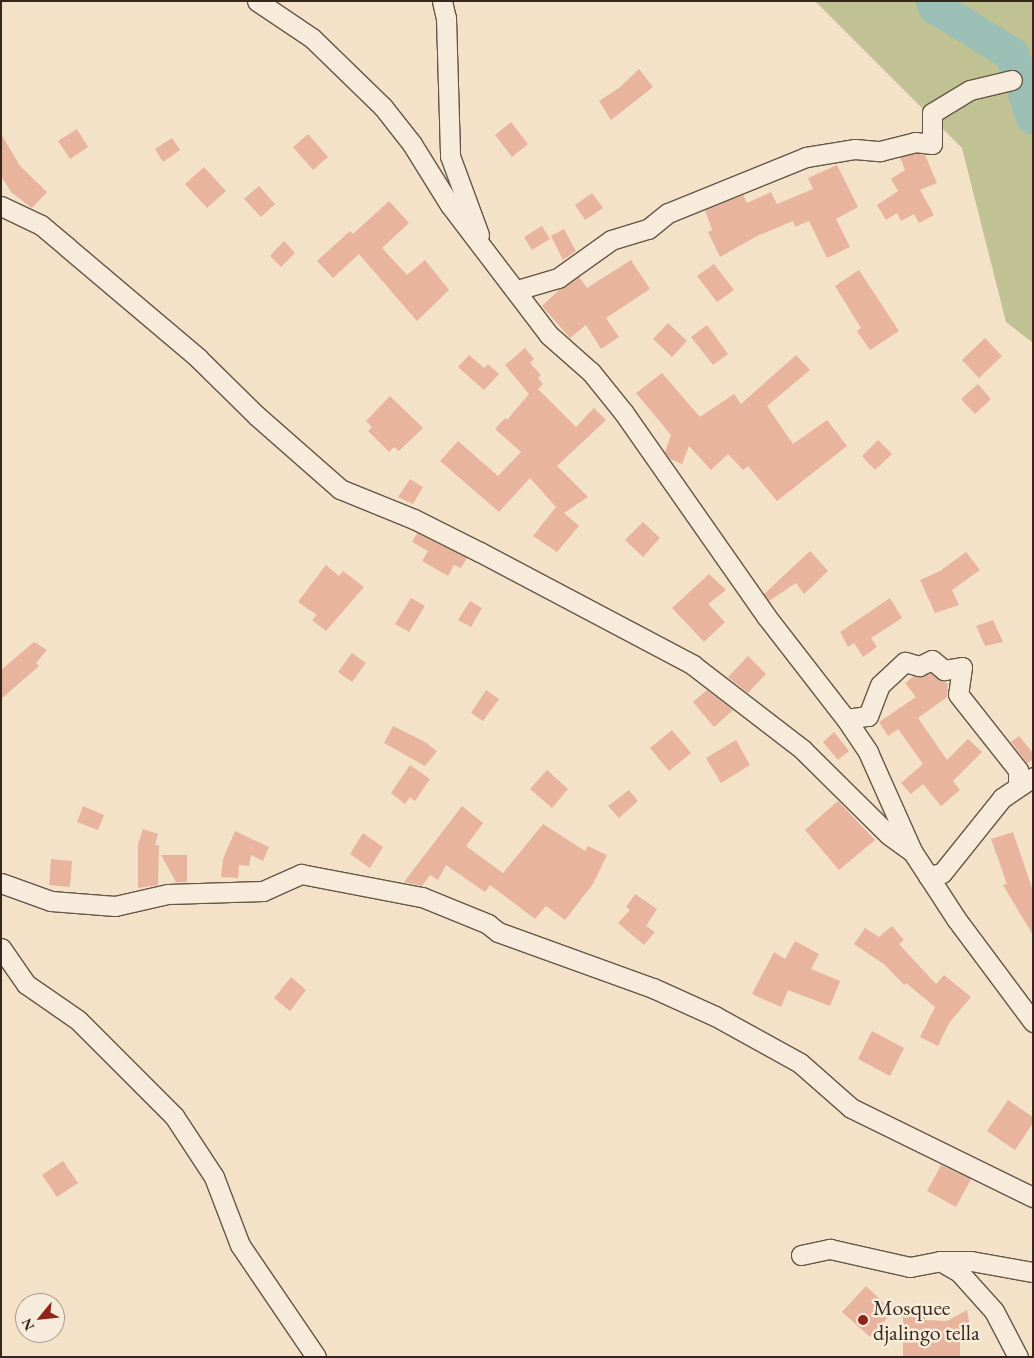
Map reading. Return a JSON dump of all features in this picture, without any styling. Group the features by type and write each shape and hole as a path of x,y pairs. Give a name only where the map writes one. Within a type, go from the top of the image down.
{"street":[{"path":"257,1 312,38 383,107 549,336 591,372 624,414 766,616 846,719 868,752 912,852 1033,1022"},
{"path":"442,1 446,18 450,156 459,184 474,216 479,241"},
{"path":"517,290 558,278 611,240 648,229 668,213 806,156 855,149 880,151 915,142 932,144 932,113 970,90 1012,80"},
{"path":"1,206 41,225 198,358 257,416 340,489 414,519 693,665 802,750 889,835 912,852"},
{"path":"846,719 868,716 880,685 906,662 918,666 932,660 944,670 962,668 958,694 969,712 990,730 1004,755 1026,781 980,821 968,843 942,873 928,876"},
{"path":"1,884 52,901 115,906 168,894 263,891 301,874 422,897 488,924 498,932 653,988 715,1016 800,1063 852,1108 1033,1197"},
{"path":"1,894 22,892"},
{"path":"1,948 26,984 78,1020 174,1116 214,1177 240,1245 316,1357"},
{"path":"801,1255 830,1249 910,1267 940,1261 971,1261 1033,1272"},
{"path":"940,1261 959,1272 994,1311 1018,1357"}],"green space":[{"path":"815,1 1033,1 1033,343 1006,322 962,148"}],"building":[{"path":"639,69 653,87 611,120 599,101 619,88"},
{"path":"511,122 528,144 512,157 495,135"},
{"path":"77,129 88,147 70,159 58,141"},
{"path":"1,134 20,166 47,192 32,208 11,192 1,176"},
{"path":"308,134 328,157 313,170 293,147"},
{"path":"172,138 180,150 163,162 155,149"},
{"path":"916,153 925,155 937,183 920,190 934,215 919,223 914,214 901,221 897,213 886,220 877,205 898,191 891,179 905,170 900,157"},
{"path":"837,165 858,207 836,219 850,247 827,258 809,221 795,227 793,221 757,236 720,257 708,232 712,230 705,210 743,195 747,203 771,192 777,204 813,189 808,178"},
{"path":"204,167 226,191 207,208 185,184"},
{"path":"259,186 275,204 261,217 244,199"},
{"path":"592,193 603,208 585,220 575,205"},
{"path":"389,201 409,223 382,248 407,275 425,260 449,290 417,321 359,254 333,278 317,261 350,231 353,234"},
{"path":"542,226 550,239 532,250 524,237"},
{"path":"564,229 576,251 563,260 551,236"},
{"path":"284,241 295,253 281,267 270,256"},
{"path":"631,260 650,289 606,318 619,337 601,349 586,325 570,338 542,306 559,290 579,277 587,288"},
{"path":"714,264 734,290 717,302 697,276"},
{"path":"859,270 899,331 870,350 857,331 861,328 835,286"},
{"path":"668,323 687,341 672,357 653,339"},
{"path":"707,325 728,354 713,365 691,337"},
{"path":"985,338 1002,356 979,378 962,360"},
{"path":"525,348 534,359 530,363 541,375 538,378 543,384 538,389 576,427 594,408 606,420 557,466 588,497 564,513 579,526 557,552 533,536 556,507 530,478 499,512 440,461 458,441 498,476 521,452 495,429 505,418 507,420 529,394 505,365"},
{"path":"469,355 484,368 488,364 499,374 484,390 458,367"},
{"path":"796,355 810,370 767,406 793,444 827,420 847,446 777,501 748,466 743,470 728,454 711,470 689,446 682,464 670,459 665,452 671,435 636,393 662,373 700,417 734,394 741,404"},
{"path":"978,384 991,399 975,414 961,399"},
{"path":"390,396 423,428 399,451 394,447 389,452 368,431 372,427 366,421"},
{"path":"878,440 892,454 875,470 862,456"},
{"path":"410,479 423,487 413,504 398,497"},
{"path":"643,522 660,538 643,557 625,540"},
{"path":"417,533 467,558 461,568 454,565 448,576 422,561 428,551 412,542"},
{"path":"810,551 828,571 804,594 796,583 769,601 764,594"},
{"path":"966,552 980,570 952,590 959,605 935,613 920,580 940,571"},
{"path":"326,565 339,576 343,571 364,587 326,631 312,620 317,615 298,602"},
{"path":"709,574 726,590 708,604 725,622 704,642 672,608"},
{"path":"411,598 425,606 409,632 395,624"},
{"path":"890,598 902,618 871,638 877,647 863,657 854,643 848,647 840,632"},
{"path":"470,601 482,608 471,627 458,620"},
{"path":"993,620 1003,642 985,646 976,626"},
{"path":"34,642 47,650 36,663 39,666 1,699 1,670"},
{"path":"352,653 366,663 352,682 338,672"},
{"path":"748,656 766,674 748,693 728,677"},
{"path":"930,673 948,684 947,697 918,718 947,760 968,739 982,752 953,781 960,790 941,806 923,784 911,794 901,783 923,764 898,729 888,736 879,722 916,697 905,683 914,676"},
{"path":"486,690 499,699 483,721 471,713"},
{"path":"707,690 733,710 714,727 693,702"},
{"path":"393,726 425,742 437,751 425,766 384,743"},
{"path":"672,730 691,753 669,771 650,748"},
{"path":"834,732 849,751 838,760 823,742"},
{"path":"1019,736 1033,753 1033,760 1027,763 1011,742"},
{"path":"736,740 750,765 721,783 706,758"},
{"path":"410,765 430,779 415,801 410,797 405,804 391,793"},
{"path":"547,770 568,789 552,808 530,789"},
{"path":"629,790 638,801 619,818 608,806"},
{"path":"838,801 875,840 839,870 805,830"},
{"path":"83,806 104,815 98,830 77,822"},
{"path":"462,806 483,823 466,846 503,873 543,824 585,851 588,846 607,855 593,884 565,920 546,906 535,919 490,885 485,892 446,865 438,880 430,875 422,886 404,882"},
{"path":"143,829 158,834 155,845 159,845 158,885 138,888 138,844"},
{"path":"235,831 269,847 263,861 251,855 249,866 239,865 238,878 221,877 223,859"},
{"path":"1013,832 1033,891 1033,935 1003,885 1007,884 991,839"},
{"path":"363,833 383,847 370,868 350,854"},
{"path":"161,855 187,855 187,882 176,882"},
{"path":"51,859 72,861 70,887 49,885"},
{"path":"635,894 657,909 646,926 655,932 644,945 618,923 630,910 626,907"},
{"path":"892,926 904,940 899,944 936,984 944,975 971,997 949,1023 938,1046 920,1037 935,1007 906,983 904,985 885,965 854,944 865,928 879,937"},
{"path":"795,941 819,954 811,969 840,981 830,1006 788,990 781,1007 752,994 774,952 785,959"},
{"path":"291,977 306,990 290,1011 274,998"},
{"path":"872,1031 904,1048 890,1076 858,1059"},
{"path":"1008,1100 1033,1117 1033,1123 1015,1150 987,1131"},
{"path":"63,1161 78,1183 57,1197 42,1175"},
{"path":"941,1165 971,1179 956,1207 927,1191"},
{"path":"866,1286 893,1312 870,1337 842,1312"},
{"path":"967,1310 970,1326 966,1342 960,1340 960,1357 903,1357 903,1314 925,1316 925,1320 947,1321"}],"waterway":[{"path":"933,1 935,7 1012,54 1033,118"}],"place":[{"name":"Mosquee djalingo tella","path":"863,1320"}]}
